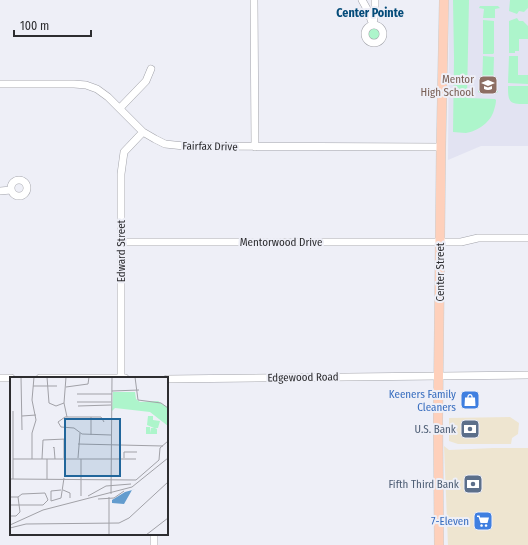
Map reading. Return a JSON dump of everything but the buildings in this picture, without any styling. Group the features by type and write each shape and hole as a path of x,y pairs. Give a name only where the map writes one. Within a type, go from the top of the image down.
{"main road":[{"name":"Center Street","path":"440,545 438,420 444,0"}],"street":[{"path":"254,0 255,147"},
{"path":"362,0 373,25 375,0"},
{"path":"120,108 146,81 151,69"},
{"name":"Fairfax Drive","path":"0,84 86,85 97,89 120,108 142,132 165,144 184,146 255,147 441,147"},
{"name":"Edward Street","path":"121,377 121,174 124,152 142,132"},
{"path":"0,191 11,190"},
{"name":"Mentorwood Drive","path":"121,242 461,242 478,238 528,238"},
{"name":"Edgewood Road","path":"168,379 528,375"}],"shaded area":[{"name":"Mentor High School","path":"449,0 528,0 528,146 481,146 448,160"},
{"path":"510,417 519,423 518,434 512,438 511,444 458,444 449,441 449,418"},
{"path":"444,446 449,450 528,448 528,545 448,545"}],"green space":[{"path":"453,0 469,0 467,98 496,100 492,114 487,122 479,128 466,133 453,132"},
{"path":"510,0 528,0 528,8 524,12 519,11 517,14 509,11"},
{"path":"480,6 498,6 500,8 495,9 495,18 483,18 484,9 479,8"},
{"path":"517,18 519,21 523,21 528,26 528,39 519,39 519,51 509,53 509,21"},
{"path":"483,20 494,21 493,54 483,54"},
{"path":"374,27 379,29 381,34 379,39 374,41 369,39 367,34 369,29"},
{"path":"483,56 494,57 493,90 498,91 497,93 479,93 478,91 482,89"},
{"path":"509,56 518,56 518,75 528,75 528,84 508,83"},
{"path":"508,86 528,86 528,104 517,104 511,102"}],"place":[{"name":"Mentor High School","path":"488,85"},
{"name":"Keeners Family Cleaners","path":"470,400"},
{"name":"U.S. Bank","path":"470,429"},
{"name":"Fifth Third Bank","path":"473,484"},
{"name":"7-Eleven","path":"483,521"}],"district":[{"name":"Center Pointe","path":"370,13"}]}
